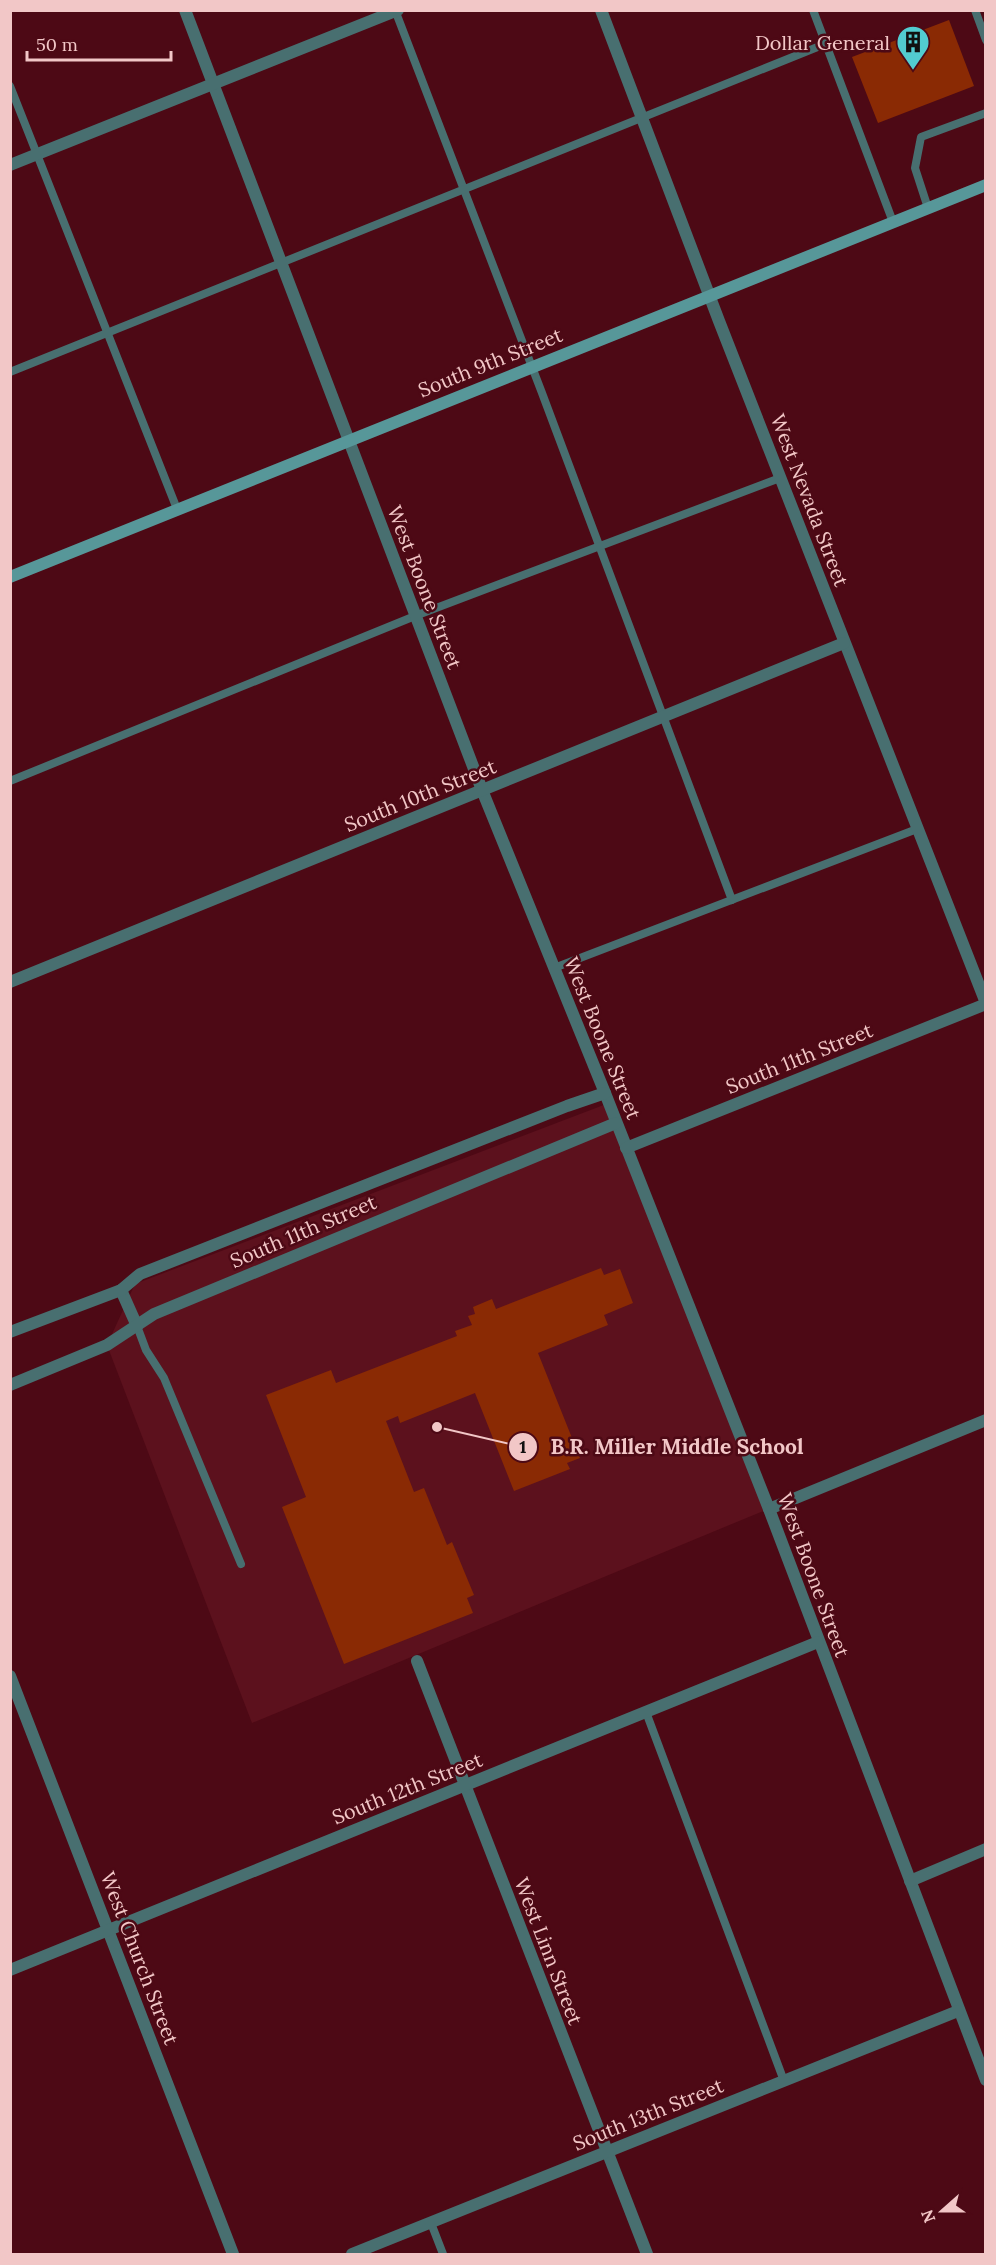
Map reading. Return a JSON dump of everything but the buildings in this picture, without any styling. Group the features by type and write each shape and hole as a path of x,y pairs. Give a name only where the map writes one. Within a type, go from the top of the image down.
{"main road":[{"name":"South 9th Street","path":"10,577 986,185"}],"street":[{"name":"West Boone Street","path":"185,10 482,790 605,1093 768,1509 986,2080"},
{"name":"West Nevada Street","path":"601,10 709,295 986,1003"},
{"path":"10,165 396,11"},
{"name":"South 10th Street","path":"10,982 844,643"},
{"name":"South 11th Street","path":"626,1149 986,1003"},
{"name":"South 11th Street","path":"10,1332 121,1290 140,1274 605,1093"},
{"name":"South 11th Street","path":"10,1385 107,1345 154,1314 616,1123"},
{"path":"121,1290 137,1326"},
{"path":"768,1509 986,1420"},
{"name":"South 12th Street","path":"10,1970 818,1642"},
{"name":"West Linn Street","path":"417,1661 646,2254"},
{"name":"West Church Street","path":"10,1677 234,2254"},
{"path":"910,1881 986,1849"},
{"name":"South 13th Street","path":"352,2254 958,2011"}],"lane":[{"path":"813,10 893,222"},
{"path":"975,10 986,40"},
{"path":"396,11 732,900"},
{"path":"10,372 825,44"},
{"path":"10,86 177,509"},
{"path":"928,208 915,168 921,137 986,113"},
{"path":"10,781 415,616 780,478"},
{"path":"554,968 918,829"},
{"path":"137,1326 146,1350 164,1378 241,1564"},
{"path":"646,1712 784,2081"},
{"path":"431,2223 442,2254"}],"shaded area":[{"path":"609,1103 768,1509 252,1723 107,1345 135,1284"}],"place":[{"name":"Dollar General","path":"913,71"},
{"name":"B.R. Miller Middle School","path":"437,1427"}]}
